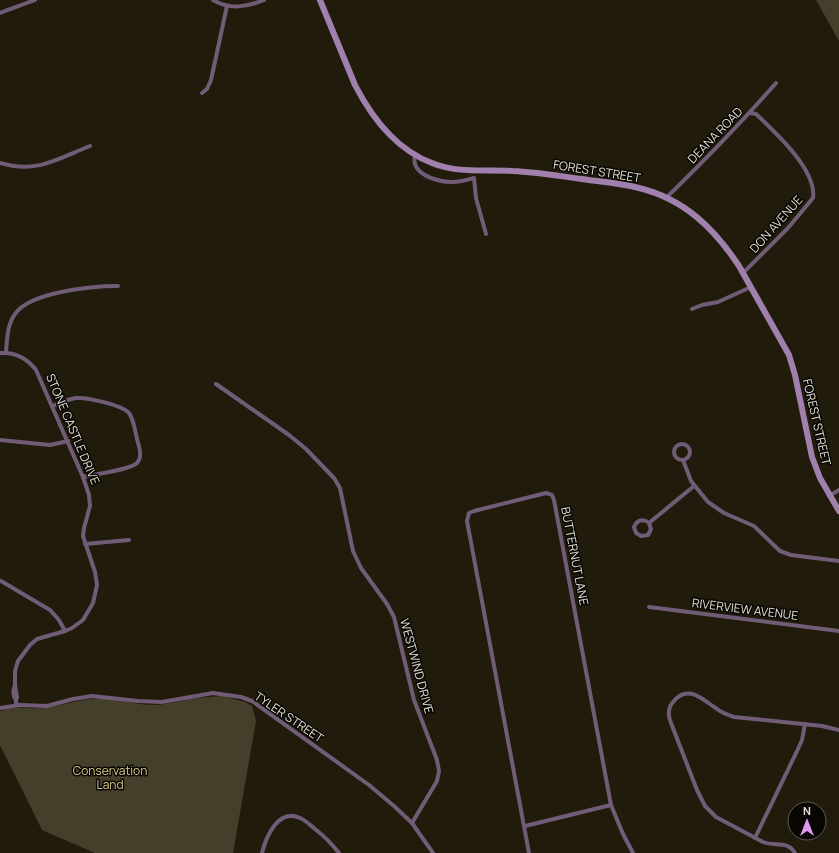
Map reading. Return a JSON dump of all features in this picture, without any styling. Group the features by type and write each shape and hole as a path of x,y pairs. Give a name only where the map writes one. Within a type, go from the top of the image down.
{"street":[{"path":"0,13 35,0"},
{"path":"213,0 227,6 248,6 264,0"},
{"name":"FOREST STREET","path":"320,0 361,97 388,132 403,147 415,156 440,167 473,171 514,171 638,188 666,198 694,214 712,230 743,273 789,355 795,375 812,457 820,478 839,512"},
{"path":"202,93 207,89 211,80 227,6"},
{"name":"DEANA ROAD","path":"666,198 698,167 776,84"},
{"name":"DON AVENUE","path":"743,273 788,228 813,198 814,192 804,167 793,152 756,114 750,113"},
{"path":"0,162 16,167 37,166 90,146"},
{"path":"415,156 415,165 420,172 438,180 454,182 474,178"},
{"path":"473,171 476,198 486,234"},
{"path":"6,353 12,319 21,307 28,302 44,296 79,289 118,286"},
{"path":"692,309 702,305 718,302 751,286"},
{"name":"STONE CASTLE DRIVE","path":"0,353 15,354 23,358 34,367 39,374 68,441 83,477 90,503 83,532 85,544 93,565 96,579 95,598 91,608 83,620 72,628 42,637 30,645 16,666 15,685 13,690 16,706"},
{"name":"WESTWIND DRIVE","path":"216,384 289,435 334,478 340,488 353,551 361,568 387,604 394,617 414,700 437,760 437,780 412,823"},
{"path":"53,406 81,398 119,406 127,411 130,416 140,450 140,456 137,462 124,468 83,477"},
{"path":"0,440 50,445 68,441"},
{"path":"682,444 687,445 690,450 688,458 683,460 678,459 674,452 675,447 682,444"},
{"path":"683,460 694,486 703,497 714,507 724,513 754,526 783,553 839,561"},
{"path":"649,523 694,486"},
{"path":"829,496 839,490"},
{"name":"BUTTERNUT LANE","path":"529,853 468,524 468,515 474,510 544,494 549,494 553,497 611,805 633,853"},
{"path":"642,520 649,523 651,529 649,533 644,536 637,535 634,529 637,523 642,520"},
{"path":"85,544 129,540"},
{"path":"1,581 50,610 60,620 65,631"},
{"name":"RIVERVIEW AVENUE","path":"650,607 839,631"},
{"name":"TYLER STREET","path":"0,708 16,706 47,706 92,696 162,702 213,693 241,697 252,701 368,785 394,806 412,823 433,853"},
{"path":"796,853 788,845 767,844 755,838 716,816 705,806 697,790 671,723 669,714 670,706 679,696 692,694 700,697 724,714 822,726 839,730"},
{"path":"755,838 802,740 805,724"},
{"path":"524,826 611,805"},
{"path":"262,853 268,836 275,825 283,818 294,816 301,818 321,834 339,853"}],"green space":[{"path":"816,0 839,0 839,41"},
{"name":"Conservation Land","path":"223,696 245,702 252,706 256,721 233,853 95,853 42,830 0,745 0,711 5,709 47,707 90,699 104,699 155,705 198,698"}]}
